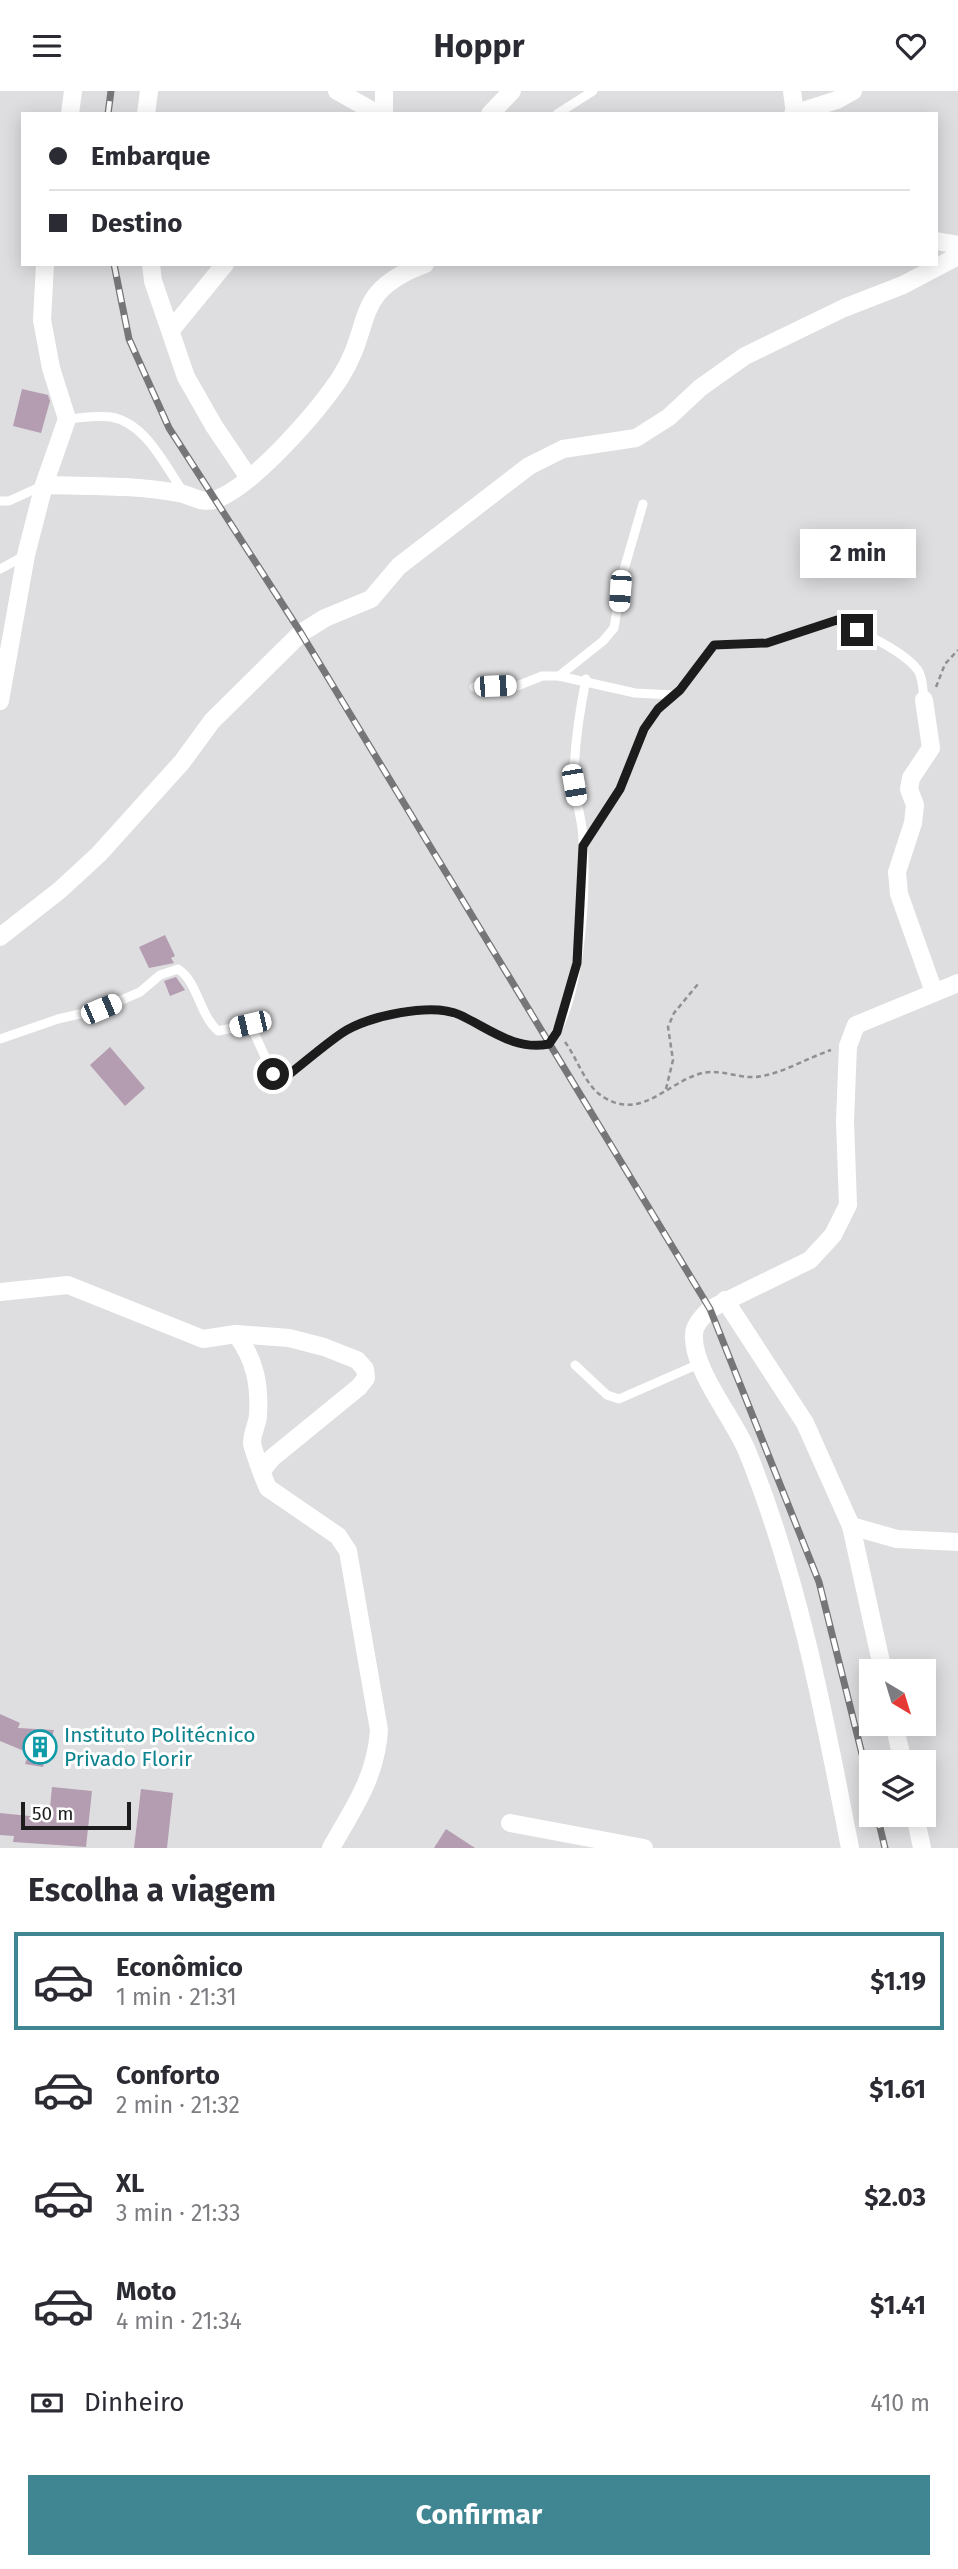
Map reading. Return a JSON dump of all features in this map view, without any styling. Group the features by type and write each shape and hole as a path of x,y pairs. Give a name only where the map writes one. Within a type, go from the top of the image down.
{"street":[{"path":"70,112 73,91"},
{"path":"146,112 149,91"},
{"path":"337,91 374,112"},
{"path":"384,91 384,112"},
{"path":"492,112 512,91"},
{"path":"792,91 794,112"},
{"path":"797,112 837,100 853,91"},
{"path":"938,241 958,245"},
{"path":"0,937 60,890 100,854 182,762 233,698 258,679 300,633 325,618 371,599 399,566 529,465 563,449 636,438 669,417 700,388 745,356 844,308 903,285 958,256"},
{"path":"0,701 26,555 44,485 67,419 51,368 42,320 45,266"},
{"path":"152,266 186,377 214,426 249,478"},
{"path":"171,330 223,266"},
{"path":"386,266 386,283"},
{"path":"44,485 122,487 186,495 202,501 216,499 272,460 339,379 372,298 386,283 421,266"},
{"path":"924,700 932,734 931,748 911,778 909,789 915,805 913,823 897,872 900,894 934,992"},
{"path":"850,1848 796,1591 746,1450 701,1363 693,1336 698,1321 725,1300 810,1260 833,1235 848,1205 845,1121 848,1046 856,1024 958,983"},
{"path":"0,1292 68,1285 203,1339 236,1334 289,1338 324,1347 357,1360 365,1369 366,1378 359,1387 272,1458 263,1469"},
{"path":"725,1300 805,1423 851,1526 880,1659"},
{"path":"236,1334 251,1354 255,1369 258,1419 252,1444 263,1469 263,1480 268,1488 338,1536 348,1551 379,1730 377,1757 367,1784 331,1848"},
{"path":"851,1526 897,1539 958,1542"},
{"path":"509,1823 644,1848"},
{"path":"918,1827 922,1848"}],"lane":[{"path":"560,112 593,91"},
{"path":"67,419 109,417 127,422 143,435 186,495"},
{"path":"0,501 9,501 44,485"},
{"path":"559,675 603,641 614,628 623,573 643,504"},
{"path":"0,569 26,555"},
{"path":"583,846 620,789 644,729 658,709 676,694 714,645 767,643 837,620 877,640 911,664 918,671 924,700"},
{"path":"474,687 517,686 542,676 559,675 586,679 635,693 676,694"},
{"path":"0,1039 58,1019 101,1009 140,992 160,975 178,969 187,975 201,1009 218,1031 250,1024 273,1074 279,1078 287,1076 343,1032 407,1011 432,1010 457,1014 506,1040 532,1047 549,1044 557,1032 577,963 583,846 574,785 575,736 586,679"},
{"path":"575,1365 607,1395 619,1399 701,1363"}],"path":[{"path":"924,700 958,650"},
{"path":"666,1089 673,1061 668,1027 674,1013 698,984"},
{"path":"557,1032 577,1058 584,1076 604,1098 633,1106 660,1097 666,1089 680,1080 705,1073 758,1076 848,1046"}],"building":[{"path":"22,389 48,395 50,401 41,433 13,426"},
{"path":"165,935 175,956 171,958 174,963 149,968 139,947"},
{"path":"176,977 185,990 170,996 164,981"},
{"path":"110,1047 145,1088 125,1106 90,1065"},
{"path":"0,1714 20,1723 18,1728 54,1730 43,1767 25,1764 29,1753 0,1741"},
{"path":"52,1787 92,1791 86,1847 13,1842 14,1836 0,1835 0,1813 49,1818"},
{"path":"141,1789 173,1793 167,1848 134,1848"},
{"path":"446,1829 475,1848 434,1848"}],"railway":[{"path":"108,112 111,91"},
{"path":"114,266 129,339 169,428 301,633 710,1309 819,1582 861,1750"},
{"path":"880,1827 885,1848"}],"place":[{"name":"Instituto Politécnico Privado Florir","path":"40,1747"}],"route":[{"path":"273,1074 279,1078 287,1076 343,1032 357,1025 407,1011 432,1010 457,1014 506,1040 532,1047 549,1044 557,1032 566,1007 577,963 582,915 583,846 597,820 620,789 644,729 658,709 676,694 714,645 722,642 747,646 767,643 837,620 857,630"}]}
